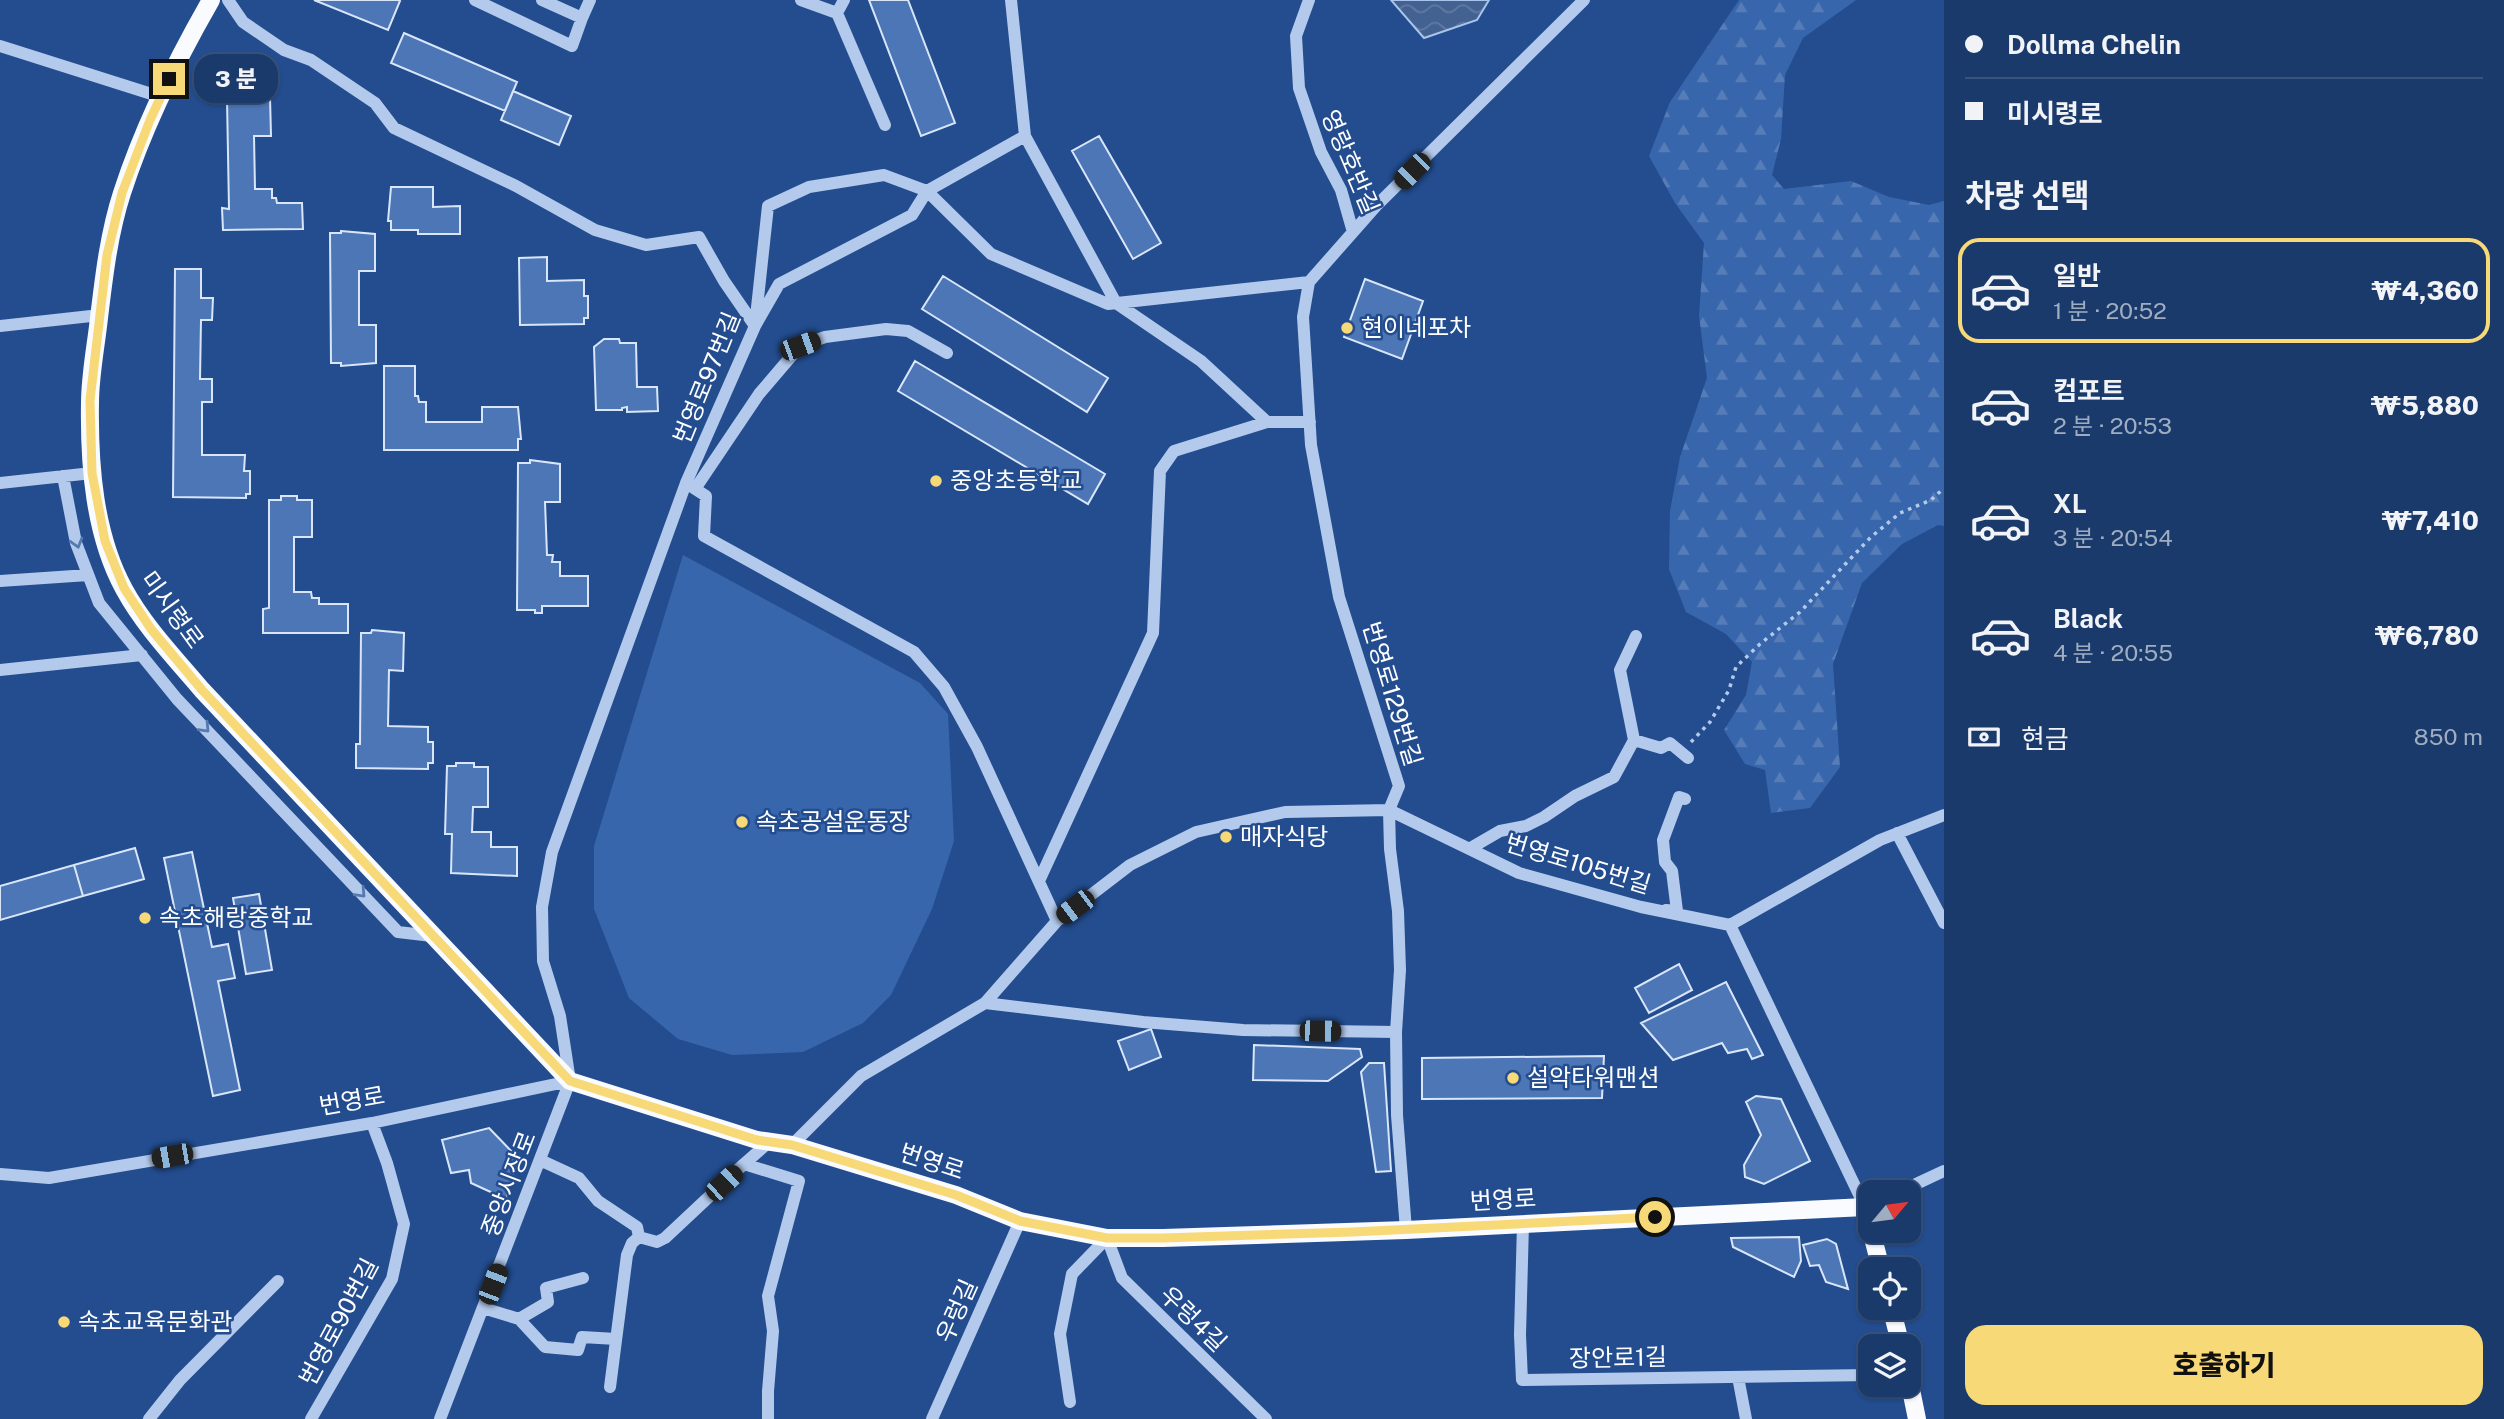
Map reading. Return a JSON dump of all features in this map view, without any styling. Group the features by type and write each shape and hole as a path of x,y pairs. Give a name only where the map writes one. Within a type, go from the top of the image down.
{"main road":[{"name":"미시령로","path":"211,0 160,97 122,193 107,255 90,400 92,473 105,541 124,588 151,629 202,690 570,1081"},
{"name":"번영로","path":"570,1081 757,1140 792,1145 956,1195 1020,1221 1107,1238 1406,1230 1858,1207"},
{"path":"1912,1397 1917,1419"}],"street":[{"path":"228,0 243,22 284,50 311,60 375,103 394,128 516,186 606,233 646,245 699,237 724,281 755,326 779,284 912,215 927,191 1025,136"},
{"path":"475,0 572,46 590,0"},
{"path":"542,0 582,18"},
{"path":"801,0 837,13 885,125"},
{"path":"837,13 844,0"},
{"path":"1010,0 1025,136 1116,303 1201,361 1267,422"},
{"name":"영랑호반길","path":"1309,0 1296,36 1298,88 1321,152 1341,191 1353,232 1584,0"},
{"path":"0,46 160,97"},
{"name":"번영로97번길","path":"570,1081 560,1016 543,961 542,907 552,852 690,486 755,326 768,206 809,187 884,175 927,191 991,254 1108,304 1309,282"},
{"path":"1309,282 1353,232"},
{"name":"번영로129번길","path":"1309,282 1303,317 1311,445 1339,597 1399,786 1389,810 1399,946 1397,1115 1406,1230"},
{"path":"0,326 100,315"},
{"path":"947,353 908,331 886,329 825,337 800,346 759,394 690,486 706,496 704,536 914,652 944,687 977,747 1057,921"},
{"path":"1039,881 1153,633 1160,471 1174,451 1267,422 1310,422"},
{"path":"0,483 92,473"},
{"path":"63,476 76,543 99,603 177,699 398,932 432,936"},
{"path":"0,581 88,575"},
{"path":"1469,849 1500,831 1526,827 1574,796 1614,778 1634,740 1620,670 1636,636"},
{"path":"0,670 142,655"},
{"path":"1634,740 1661,748 1670,743 1685,755"},
{"path":"1642,907 1676,911 1672,870 1665,862 1663,840 1679,797 1685,799"},
{"name":"번영로105번길","path":"792,1145 861,1076 985,1003 1057,921 1130,865 1196,832 1285,812 1389,810 1519,873 1642,907 1730,925"},
{"path":"1858,1186 1730,925 1880,840 1944,815"},
{"path":"1897,833 1944,923"},
{"path":"985,1003 1143,1022 1242,1030 1396,1032"},
{"name":"번영로","path":"0,1174 49,1178 372,1123 570,1081"},
{"name":"중앙시장로","path":"440,1419 570,1081"},
{"name":"번영로90번길","path":"311,1419 392,1279 404,1224 387,1163 372,1123"},
{"path":"639,1237 657,1242 665,1238 769,1142"},
{"path":"540,1160 579,1178 598,1201 637,1227 639,1237"},
{"path":"744,1164 799,1181 768,1296 773,1331 768,1419"},
{"path":"1922,1181 1944,1171"},
{"name":"우렁길","path":"932,1419 1020,1221"},
{"name":"장안로1길","path":"1523,1224 1520,1335 1522,1380 1858,1375"},
{"path":"610,1387 626,1255 632,1243 639,1237"},
{"path":"1070,1402 1060,1334 1072,1274 1107,1238"},
{"name":"우렁4길","path":"1107,1238 1122,1278 1266,1419"},
{"path":"519,1319 548,1302 546,1288 583,1278"},
{"path":"149,1419 180,1380 278,1281"},
{"path":"483,1308 519,1319 545,1347 578,1350 582,1337 616,1339"},
{"path":"1738,1377 1746,1419"}],"path":[{"path":"1685,755 1710,722 1728,690 1736,667 1800,611 1871,537 1900,513 1930,500 1944,488"}],"green space":[{"path":"1739,0 1856,0 1803,38 1785,75 1781,139 1772,175 1784,189 1851,181 1889,197 1929,205 1944,201 1944,526 1938,525 1902,544 1862,583 1833,664 1840,767 1810,808 1771,813 1765,770 1745,764 1724,730 1746,695 1752,662 1726,634 1686,612 1669,569 1670,511 1680,457 1707,378 1699,316 1704,243 1675,203 1649,156 1670,102"},
{"path":"683,555 920,683 948,714 954,841 932,909 891,995 863,1023 803,1052 732,1055 678,1039 629,998 594,909 594,846"}],"water":[{"path":"1391,0 1489,0 1477,20 1424,38"}],"building":[{"path":"314,0 398,0 400,1 388,30"},
{"path":"869,0 908,0 955,123 921,136"},
{"path":"404,33 517,82 505,111 391,63"},
{"path":"513,91 571,116 559,145 501,120"},
{"path":"238,94 270,97 271,136 254,136 255,189 272,189 272,198 276,198 277,203 302,203 303,229 223,230 222,208 229,209 227,99 238,99"},
{"path":"1099,136 1161,243 1133,259 1072,151"},
{"path":"391,187 433,187 433,207 460,206 460,234 418,234 418,230 391,230 391,221 388,221"},
{"path":"341,231 375,234 375,271 359,271 359,325 376,325 376,363 341,366 341,363 331,363 330,233"},
{"path":"547,257 547,281 584,280 584,296 588,296 588,318 584,318 584,324 520,325 519,258"},
{"path":"175,269 201,269 201,298 213,298 212,320 201,320 200,379 212,379 212,402 202,402 202,455 245,455 244,471 250,471 250,494 246,494 246,498 173,497"},
{"path":"943,276 1108,378 1087,412 922,309"},
{"path":"1365,279 1423,301 1402,359 1344,337"},
{"path":"604,339 636,343 637,387 657,387 658,411 627,412 627,407 622,410 596,410 594,347"},
{"path":"915,361 1105,474 1088,504 898,391"},
{"path":"384,366 415,366 415,396 418,396 419,402 426,402 426,422 482,422 482,407 518,407 521,439 518,439 518,450 384,450"},
{"path":"530,460 560,464 560,502 545,502 547,555 553,555 552,562 560,562 560,576 588,576 588,606 542,606 542,613 535,613 535,610 517,610 518,463 530,463"},
{"path":"281,496 312,500 312,537 294,537 294,592 311,592 312,598 319,598 319,604 348,604 348,633 263,633 263,609 269,608 269,500 281,500"},
{"path":"372,630 404,633 403,671 389,670 388,726 428,727 428,742 433,742 433,763 428,763 428,769 356,768 356,744 360,744 361,633 371,633"},
{"path":"456,763 474,763 474,767 488,767 488,807 473,807 472,832 491,832 491,847 517,847 517,876 451,873 452,834 445,834 447,766 456,766"},
{"path":"135,848 144,879 83,896 74,865"},
{"path":"192,852 212,947 228,944 235,978 218,981 240,1090 213,1096 164,858"},
{"path":"74,865 83,896 0,920 0,886"},
{"path":"259,894 272,970 246,974 233,898"},
{"path":"1679,964 1692,990 1649,1013 1635,988"},
{"path":"1726,982 1763,1055 1752,1059 1747,1049 1728,1053 1722,1043 1673,1060 1641,1023"},
{"path":"1151,1029 1161,1057 1129,1070 1118,1041"},
{"path":"1254,1045 1360,1049 1362,1057 1328,1081 1253,1080"},
{"name":"설악타워맨션","path":"1604,1056 1602,1098 1422,1099 1422,1058"},
{"path":"1369,1063 1384,1063 1391,1171 1376,1172 1361,1072"},
{"path":"1756,1096 1781,1099 1810,1161 1764,1184 1745,1177 1744,1165 1761,1135 1746,1102"},
{"path":"489,1128 518,1158 506,1199 471,1183 469,1170 451,1173 442,1140"},
{"path":"1799,1237 1801,1261 1794,1277 1733,1247 1731,1238"},
{"path":"1827,1239 1836,1244 1848,1289 1826,1282 1819,1265 1810,1266 1803,1245"}],"place":[{"name":"현이네포차","path":"1347,328"},
{"name":"중앙초등학교","path":"936,481"},
{"name":"속초공설운동장","path":"742,822"},
{"name":"매자식당","path":"1226,837"},
{"name":"속초해랑중학교","path":"145,918"},
{"name":"설악타워맨션","path":"1513,1078"},
{"name":"속초교육문화관","path":"64,1322"}],"route":[{"path":"169,79 122,193 107,255 90,400 92,473 105,541 124,588 151,629 202,690 570,1081 757,1140 792,1145 956,1195 1020,1221 1107,1238 1352,1232 1655,1217"}]}
